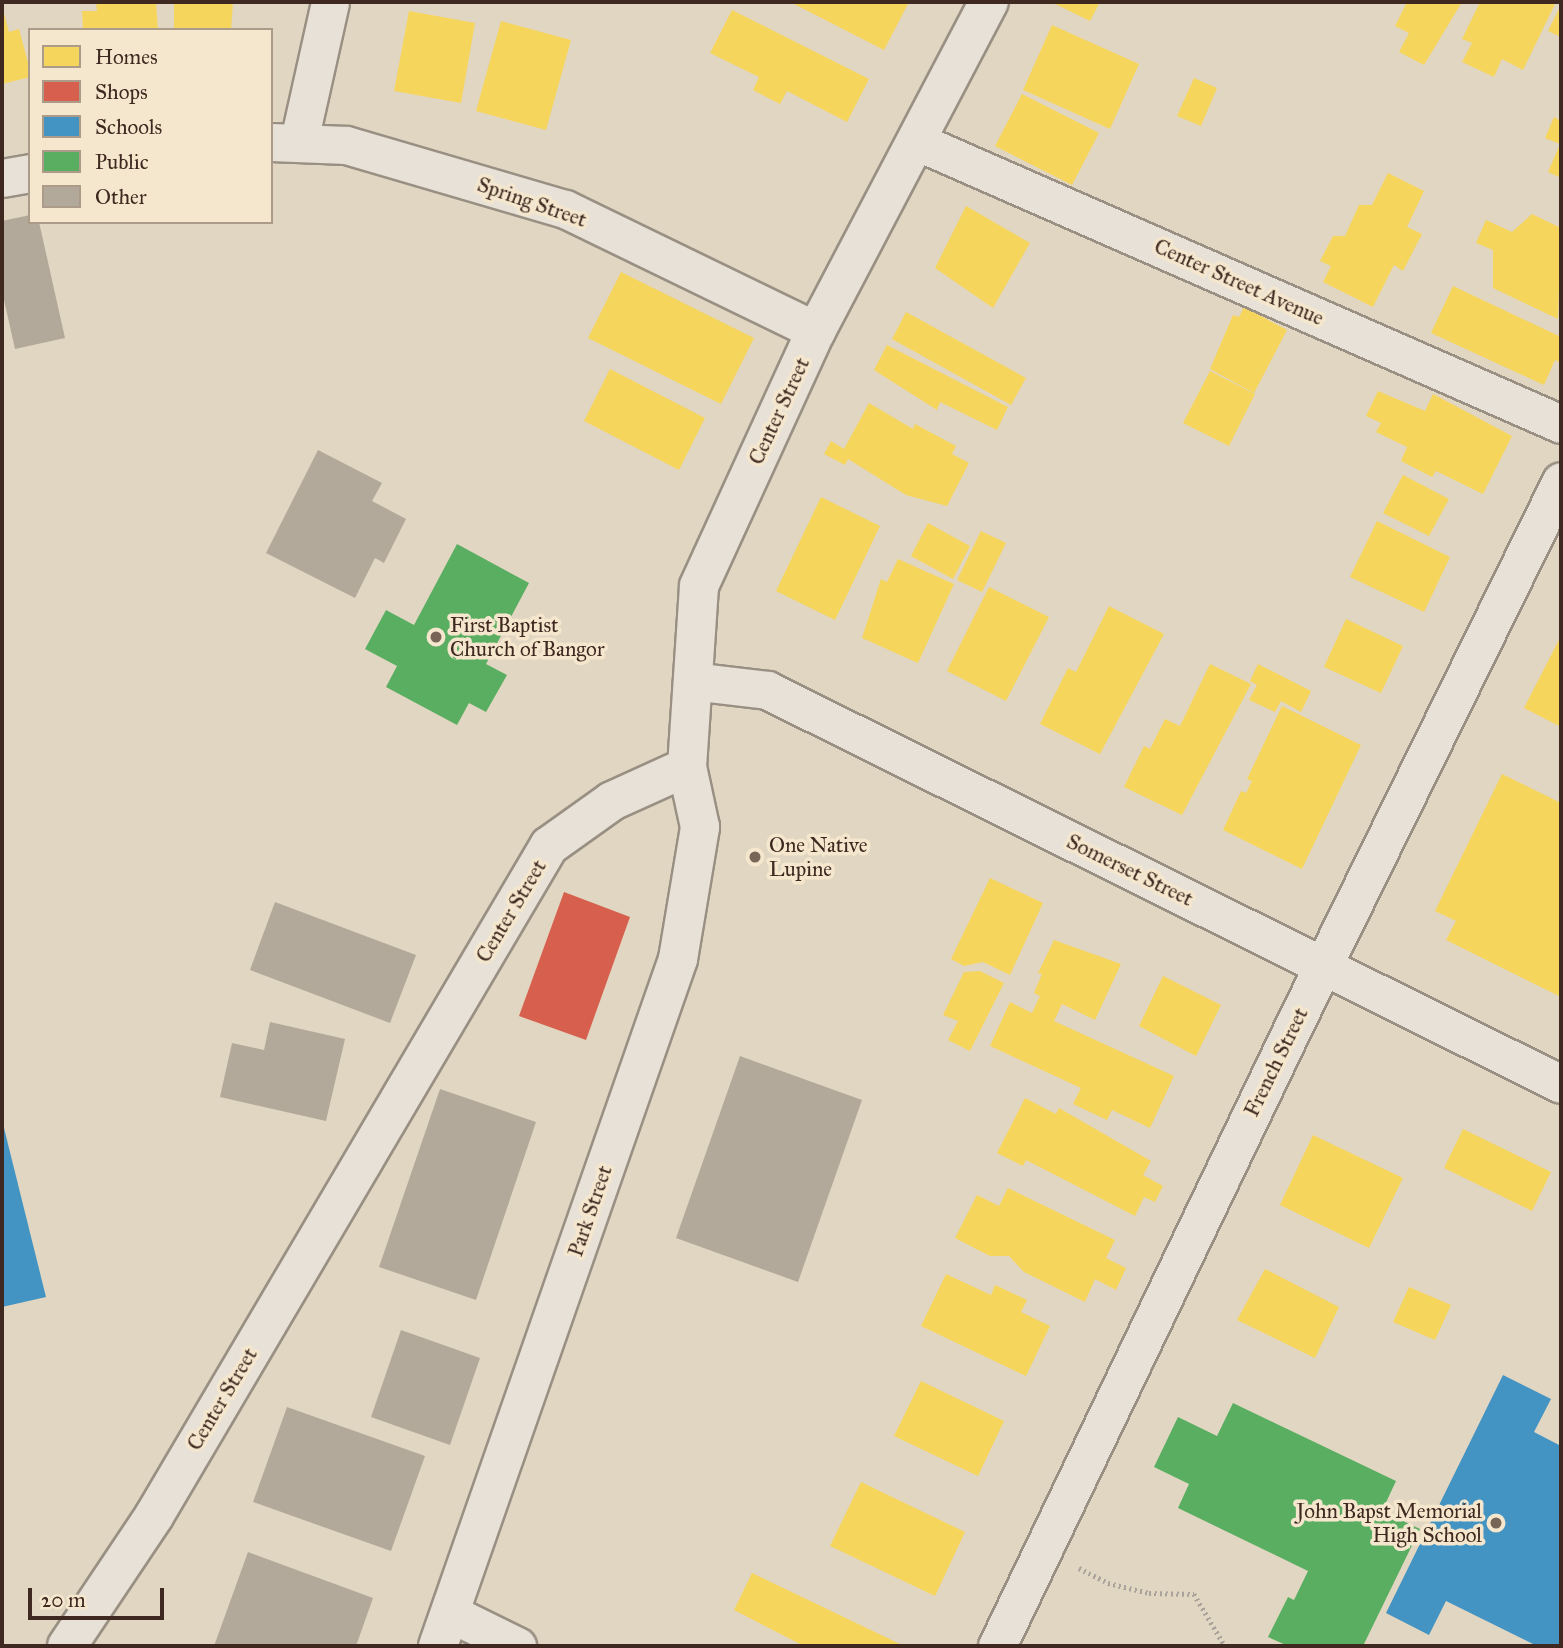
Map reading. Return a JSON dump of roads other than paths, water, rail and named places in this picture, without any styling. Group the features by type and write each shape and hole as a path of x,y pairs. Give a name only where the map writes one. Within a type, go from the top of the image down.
{"street":[{"path":"285,142 330,2"},
{"name":"Center Street","path":"67,1646 154,1516 550,846 612,802 687,767 699,586 816,331 989,2"},
{"name":"Center Street Avenue","path":"916,141 1561,424"},
{"name":"Spring Street","path":"285,142 345,145 565,209 816,331"},
{"path":"2,178 28,173"},
{"name":"French Street","path":"997,1646 1323,966 1561,481"},
{"name":"Somerset Street","path":"692,681 767,690 1561,1084"},
{"name":"Park Street","path":"444,1630 678,959 700,827 687,767"},
{"path":"444,1630 517,1646"}],"place":[{"name":"First Baptist Church of Bangor","path":"436,637"},
{"name":"One Native Lupine","path":"755,857"},
{"name":"John Bapst Memorial High School","path":"1496,1523"}]}
